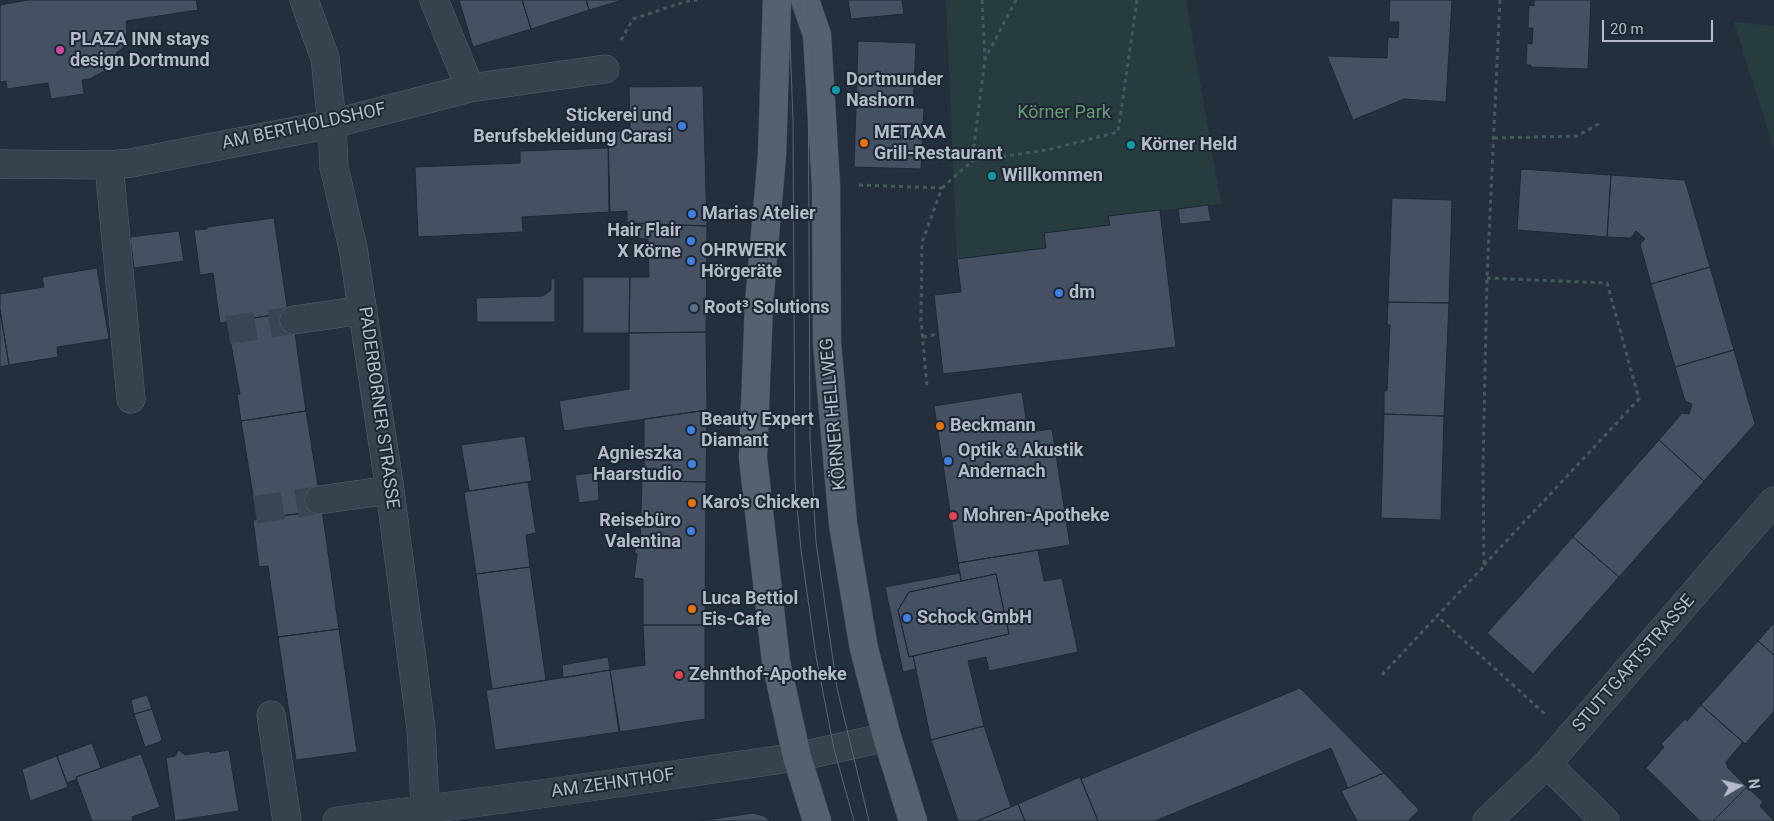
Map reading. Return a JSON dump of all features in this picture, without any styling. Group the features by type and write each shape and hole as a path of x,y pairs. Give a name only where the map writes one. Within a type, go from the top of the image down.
{"main road":[{"path":"777,0 772,155 759,304 753,458 776,662 797,757 817,821"},
{"name":"KÖRNER HELLWEG","path":"805,0 817,36 826,186 827,344 843,524 864,649 887,737 913,821"}],"street":[{"name":"PADERBORNER STRASSE","path":"304,0 325,58 332,124 334,167 353,248 390,490 421,729 425,815"},
{"path":"434,0 470,88"},
{"name":"AM BERTHOLDSHOF","path":"0,164 109,165 141,161 332,124 470,88 605,69"},
{"path":"109,165 131,399"},
{"path":"294,320 363,310"},
{"path":"320,500 390,490"},
{"name":"STUTTGARTSTRASSE","path":"1487,821 1547,764 1774,501"},
{"path":"271,715 287,821"},
{"name":"AM ZEHNTHOF","path":"337,821 425,815 555,792 797,757 887,737"},
{"path":"1547,764 1605,821"}],"path":[{"path":"605,69 633,19 687,1 699,0"},
{"path":"972,161 985,59 982,0"},
{"path":"985,59 1016,0"},
{"path":"927,386 921,321 922,242 942,188 972,161 1047,150 1118,132 1137,0"},
{"path":"1484,566 1483,467 1487,278 1500,0"},
{"path":"1494,138 1577,136 1602,122"},
{"path":"853,185 942,188"},
{"path":"1382,675 1639,399 1606,282 1487,278"},
{"path":"923,337 938,334"},
{"path":"1437,616 1571,737"}],"green space":[{"name":"Körner Park","path":"946,0 1186,0 1221,204 1108,216 1110,225 1044,233 1046,248 957,259"},
{"path":"1734,22 1774,26 1774,150"}],"building":[{"name":"PLAZA INN stays design Dortmund","path":"28,0 196,0 198,10 126,21 127,31 124,47 117,52 114,62 106,70 90,79 82,80 84,94 51,99 48,83 7,89 6,81 0,82 0,5"},
{"path":"459,0 522,0 531,29 473,47"},
{"path":"522,0 586,0 589,10 531,29"},
{"path":"586,0 623,0 589,10"},
{"path":"848,0 902,0 904,14 851,19"},
{"path":"1390,0 1452,0 1446,102 1404,99 1353,120 1327,56 1387,58 1388,37 1398,38 1399,22 1389,22"},
{"path":"1534,0 1591,0 1588,69 1531,67 1531,65 1526,65 1527,43 1532,44 1533,28 1528,28 1529,5 1534,6"},
{"path":"858,41 916,43 913,108 856,106"},
{"path":"703,86 707,226 627,223 627,211 610,212 608,131 630,131 629,87"},
{"path":"856,106 924,108 921,169 854,167"},
{"path":"608,148 609,212 522,217 523,232 418,237 415,167 520,163 520,151"},
{"path":"1521,169 1611,175 1607,237 1517,230"},
{"path":"1611,175 1685,180 1710,267 1651,284 1640,244 1645,239 1636,231 1631,238 1607,237"},
{"path":"1392,198 1452,200 1449,303 1388,302"},
{"path":"1208,205 1211,221 1180,224 1178,209"},
{"name":"dm","path":"1160,210 1176,347 943,374 934,295 961,292 957,259 1046,248 1044,233 1110,225 1108,216"},
{"path":"274,218 288,313 220,323 213,273 200,275 194,230"},
{"path":"627,223 707,226 706,332 629,333 630,277 649,277 648,239 628,238"},
{"path":"179,231 184,261 134,268 130,237"},
{"path":"1710,267 1734,350 1675,367 1651,284"},
{"path":"97,268 109,339 57,347 58,357 9,365 0,310 0,294 44,287 42,277"},
{"path":"583,277 630,277 629,333 583,333"},
{"path":"551,279 555,279 555,322 477,322 476,298 543,296 551,290"},
{"path":"1388,302 1449,303 1444,416 1384,414 1384,391 1387,391 1390,325 1387,325"},
{"path":"0,310 9,365 0,367"},
{"path":"292,312 306,411 241,421 237,394 240,394 227,322"},
{"path":"706,332 707,410 564,431 559,401 629,389 629,333"},
{"path":"1734,350 1755,424 1704,481 1659,440 1682,413 1689,414 1692,404 1685,401 1675,367"},
{"path":"1022,392 1028,432 1052,429 1070,545 958,563 934,406"},
{"path":"707,410 706,482 644,480 644,419"},
{"path":"306,411 322,510 257,520 241,421"},
{"path":"1384,414 1444,416 1441,520 1381,518"},
{"path":"525,436 532,481 469,491 461,445"},
{"path":"1659,440 1704,481 1619,577 1573,537"},
{"path":"598,472 599,500 579,503 575,475"},
{"path":"642,481 706,482 705,625 643,625 643,579 634,578 637,554 635,553 635,542 640,542"},
{"path":"528,482 536,533 526,535 530,567 476,574 464,492"},
{"path":"322,510 339,629 278,637 268,566 259,567 253,520"},
{"path":"1573,537 1619,577 1533,674 1487,633"},
{"path":"1038,550 1044,581 1062,578 1078,652 989,671 986,657 968,661 984,726 931,740 913,656 1009,634 996,574 961,581 958,563"},
{"path":"530,567 546,680 492,689 476,574"},
{"path":"960,573 961,581 909,592 898,610 909,657 913,656 916,669 903,672 885,587"},
{"path":"996,574 1009,634 909,657 898,610 909,592"},
{"path":"1774,623 1774,655 1758,641"},
{"path":"643,625 705,625 705,719 620,732 610,670 645,665"},
{"path":"339,629 357,752 296,760 278,637"},
{"path":"1758,641 1774,655 1774,711 1745,744 1701,705"},
{"path":"608,657 610,670 563,678 562,665"},
{"path":"610,670 619,732 495,750 486,690"},
{"path":"1300,688 1384,773 1348,788 1331,748 1155,821 1098,821 1081,779"},
{"path":"147,695 152,709 134,714 131,700"},
{"path":"1701,705 1743,742 1726,762 1728,768 1747,787 1713,821 1700,821 1646,768 1664,747 1661,744 1685,719 1687,721"},
{"path":"152,709 162,739 160,742 145,747 134,714"},
{"path":"984,726 1011,807 977,821 958,821 931,740"},
{"path":"92,743 101,768 76,777 77,779 67,783 57,756"},
{"path":"179,750 185,755 229,750 239,811 175,821 166,758 175,756"},
{"path":"141,754 160,807 132,817 133,821 92,821 76,777"},
{"path":"57,756 68,787 30,801 22,769"},
{"path":"1384,773 1419,810 1408,821 1357,821 1341,791"},
{"path":"1080,777 1098,821 1025,821 1018,804"},
{"path":"1747,787 1763,802 1760,806 1774,821 1713,821"},
{"path":"1018,804 1025,821 977,821 1011,807"},
{"path":"753,813 764,816 770,821 700,821"}],"tunnel":[{"path":"228,330 294,320"},
{"path":"255,510 319,500"}],"tram line":[{"path":"787,0 793,120 795,484 801,550 816,656 834,749 854,821"},
{"path":"803,0 808,42 810,438 816,542 837,688 869,821"}],"place":[{"name":"PLAZA INN stays design Dortmund","path":"60,50"},
{"name":"Dortmunder Nashorn","path":"836,90"},
{"name":"Stickerei und Berufsbekleidung Carasi","path":"682,126"},
{"name":"METAXA Grill-Restaurant","path":"864,143"},
{"name":"Körner Held","path":"1131,145"},
{"name":"Willkommen","path":"992,176"},
{"name":"Marias Atelier","path":"692,214"},
{"name":"Hair Flair X Körne","path":"691,241"},
{"name":"OHRWERK Hörgeräte","path":"691,261"},
{"name":"dm","path":"1059,293"},
{"name":"Root³ Solutions","path":"694,308"},
{"name":"Beckmann","path":"940,426"},
{"name":"Beauty Expert Diamant","path":"691,430"},
{"name":"Optik & Akustik Andernach","path":"948,461"},
{"name":"Agnieszka Haarstudio","path":"692,464"},
{"name":"Karo's Chicken","path":"692,503"},
{"name":"Mohren-Apotheke","path":"953,516"},
{"name":"Reisebüro Valentina","path":"691,531"},
{"name":"Luca Bettiol Eis-Cafe","path":"692,609"},
{"name":"Schock GmbH","path":"907,618"},
{"name":"Zehnthof-Apotheke","path":"679,675"}]}
